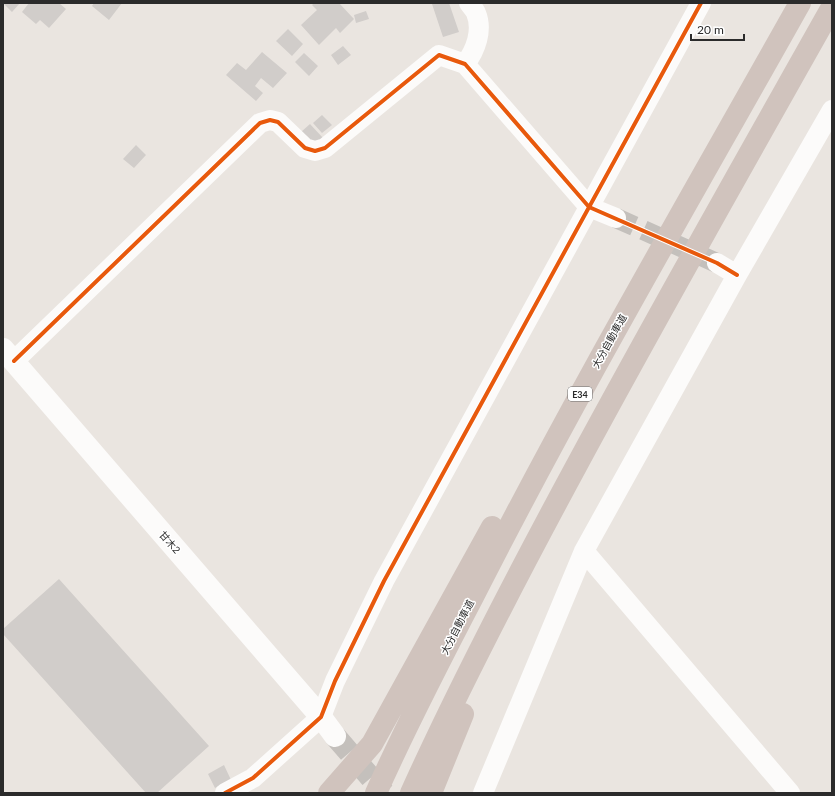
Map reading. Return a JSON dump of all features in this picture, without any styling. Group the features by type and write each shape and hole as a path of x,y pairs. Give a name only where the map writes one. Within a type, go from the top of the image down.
{"highway":[{"name":"大分自動車道","path":"376,793 439,663 511,522 627,308 800,3"},
{"path":"410,793 465,678 538,538 654,323 832,7"},
{"path":"329,793 372,744 499,514 627,308"},
{"path":"431,793 469,698 538,538"}],"street":[{"path":"465,64 472,56 480,30 476,12 469,3"},
{"path":"225,793 253,778 321,717 335,681 384,581 700,3"},
{"path":"8,355 260,123 270,120 278,122 305,148 315,151 325,148 439,54 465,64 589,207 616,218"},
{"path":"483,793 584,550 737,275 832,110"},
{"path":"717,263 737,275"},
{"name":"甘木2","path":"8,355 321,717 335,736"},
{"path":"584,550 790,793"}],"building":[{"path":"3,3 20,3 12,12"},
{"path":"29,3 59,3 66,9 49,28 40,20 36,24 22,12"},
{"path":"94,3 122,3 109,20 92,6"},
{"path":"314,3 339,3 354,19 340,33 336,28 319,45 301,25 317,10 312,5"},
{"path":"449,3 459,32 443,37 432,4"},
{"path":"366,11 369,19 356,23 354,15"},
{"path":"288,29 303,44 292,56 276,41"},
{"path":"343,46 351,55 338,65 331,55"},
{"path":"262,52 287,73 273,88 261,78 255,86 263,93 256,101 226,75 237,63 246,70"},
{"path":"304,53 318,66 309,76 295,62"},
{"path":"322,115 332,125 322,133 313,123"},
{"path":"310,124 323,138 314,146 301,132"},
{"path":"136,145 146,155 134,168 123,159"},
{"path":"59,579 209,746 157,793 146,793 3,634 3,629"},
{"path":"224,765 231,780 215,788 208,774"}],"tunnel":[{"path":"616,218 717,263"},
{"path":"335,736 384,793"}],"cycle path":[{"path":"225,793 253,778 321,717 335,681 384,581 701,3"},
{"path":"14,361 260,123 270,120 278,122 305,148 315,151 325,148 439,55 465,64 589,207 717,263 737,275"}]}
